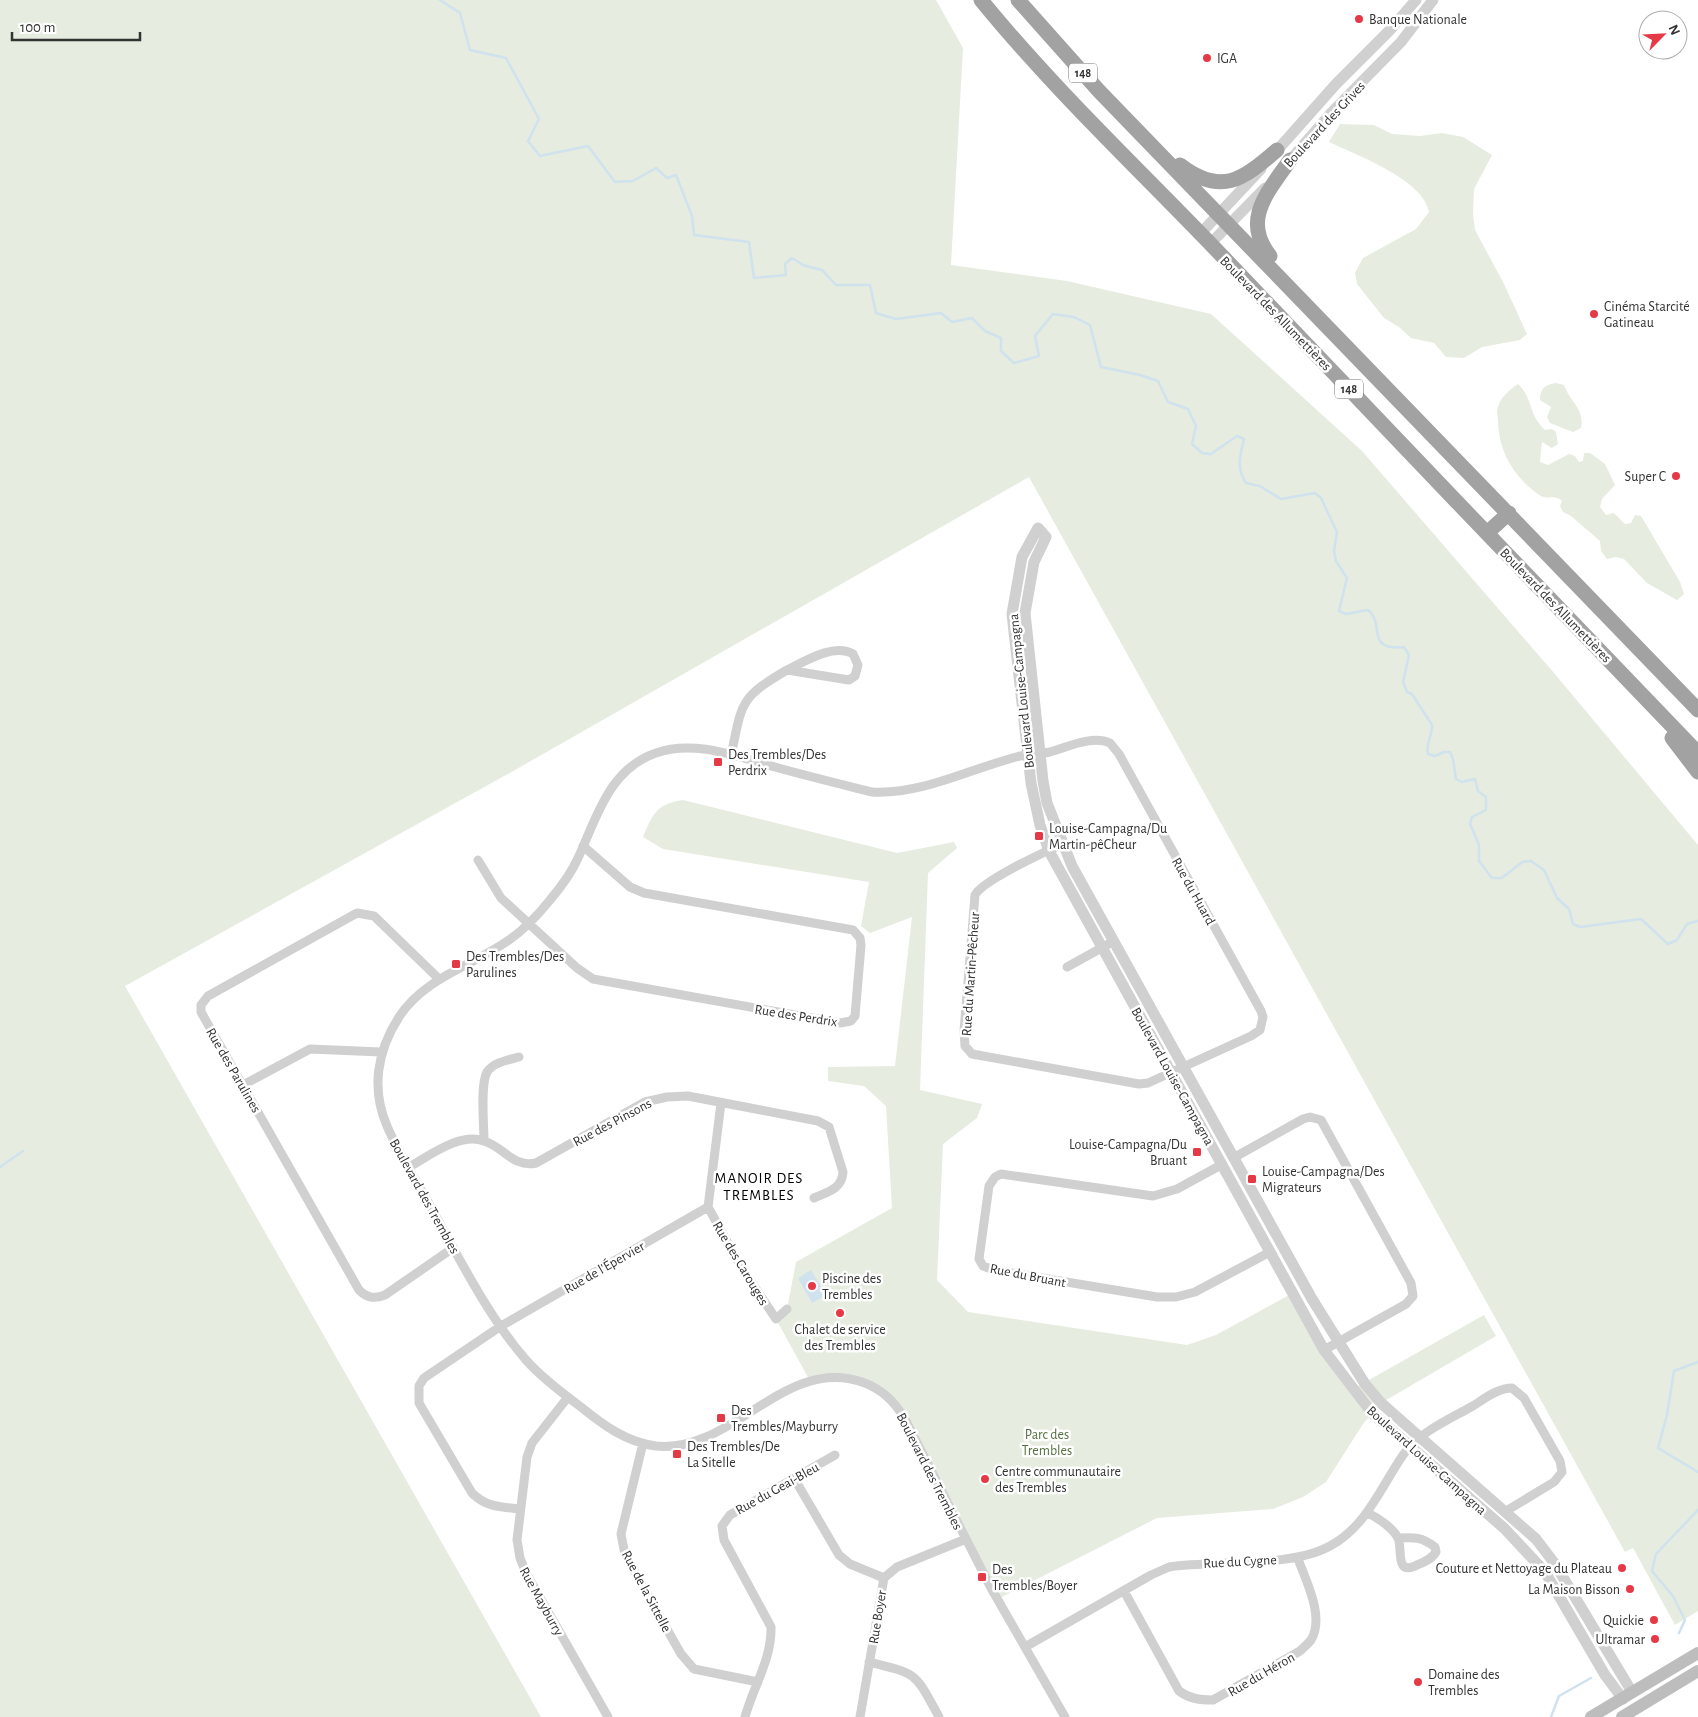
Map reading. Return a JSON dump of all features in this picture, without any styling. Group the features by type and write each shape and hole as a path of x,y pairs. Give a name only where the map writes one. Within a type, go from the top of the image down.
{"highway":[{"name":"Boulevard des Allumettières","path":"981,0 1032,60 1698,753"},
{"name":"Boulevard des Allumettières","path":"1018,0 1061,51 1308,304 1698,710"},
{"path":"1151,143 1194,174 1214,181 1239,179 1250,173 1277,150"},
{"path":"1290,160 1262,204 1257,229 1263,248 1308,304"},
{"path":"1487,534 1509,513"},
{"path":"1538,588 1659,721 1698,772"}],"main road":[{"path":"1591,1717 1698,1653"},
{"path":"1622,1717 1638,1713 1698,1671"},
{"path":"1627,1695 1638,1713"}],"street":[{"name":"Boulevard des Grives","path":"1225,220 1277,150 1336,84 1390,30 1416,0"},
{"name":"Boulevard des Grives","path":"1205,239 1290,160 1331,113 1401,42 1434,0"},
{"name":"Boulevard Louise-Campagna","path":"1038,528 1046,537 1034,562 1025,613 1047,803 1062,844 1282,1245 1338,1343 1365,1384 1381,1403 1536,1539 1553,1560 1627,1695 1605,1675 1545,1572 1511,1534 1372,1413 1324,1350 1049,851 1034,803 1012,614 1022,557 1038,528"},
{"path":"731,756 744,704 756,690 788,670 807,660 842,650 853,654 858,665 855,676 843,680 788,670"},
{"name":"Rue du Huard","path":"1040,754 1099,740 1104,740 1114,747 1260,1011 1262,1024 1256,1034 1183,1066"},
{"name":"Boulevard des Trembles","path":"1040,754 1017,756 909,790 886,793 872,792 731,756 684,748 660,751 641,759 624,771 611,787 563,884 530,923 494,949 439,979 417,995 405,1009 381,1052 377,1084 380,1110 392,1137 453,1248 501,1326 528,1362 568,1397 611,1430 643,1443 667,1446 695,1441 799,1385 822,1378 853,1379 878,1389 898,1407 966,1539 1065,1717"},
{"name":"Rue du Martin-Pêcheur","path":"1062,844 989,882 978,890 975,896 964,1031 968,1050 978,1057 1139,1084 1148,1082 1183,1066"},
{"name":"Rue des Perdrix","path":"530,923 577,968 593,979 840,1023 851,1021 855,1016 861,945 860,938 853,930 644,893 630,887 583,846"},
{"path":"478,860 501,898 530,923"},
{"name":"Rue des Parulines","path":"439,979 374,916 362,912 351,915 204,1000 201,1012 202,1017 243,1085 359,1290 365,1295 378,1298 385,1295 453,1248"},
{"path":"1067,967 1114,941"},
{"path":"243,1085 310,1050 381,1052"},
{"path":"409,1167 458,1142 484,1140 484,1086 487,1073 497,1064 519,1057"},
{"name":"Rue des Pinsons","path":"484,1140 514,1160 529,1164 542,1160 645,1102 681,1095 818,1120 829,1127 842,1172 842,1179 836,1187 814,1198"},
{"name":"Rue des Carouges","path":"721,1103 708,1207 739,1263 776,1318 787,1309"},
{"path":"1221,1165 1303,1119 1316,1117 1324,1126 1413,1290 1413,1296 1406,1304 1324,1350"},
{"name":"Rue du Bruant","path":"1221,1165 1177,1189 1153,1196 1001,1174 995,1177 989,1186 979,1259 983,1266 994,1270 1166,1297 1195,1292 1270,1252"},
{"name":"Rue de l'Épervier","path":"520,1509 491,1506 481,1502 472,1493 419,1403 419,1386 424,1378 501,1326 708,1207"},
{"path":"1270,1252 1282,1245"},
{"name":"Rue du Cygne","path":"1025,1647 1169,1567 1298,1559 1330,1546 1344,1537 1368,1512 1410,1447 1420,1438 1498,1391 1512,1388 1518,1392 1560,1461 1562,1472 1554,1482 1506,1511"},
{"name":"Rue Mayburry","path":"568,1397 529,1450 520,1509 518,1540 522,1566 608,1717"},
{"name":"Rue de la Sittelle","path":"643,1443 621,1534 625,1555 682,1654 694,1669 758,1682"},
{"name":"Rue du Geai-Bleu","path":"745,1717 768,1650 771,1627 724,1540 722,1526 730,1514 835,1455"},
{"path":"794,1478 840,1555 850,1564 884,1578"},
{"path":"1368,1512 1379,1518 1399,1538 1401,1562 1406,1567 1412,1568 1429,1559 1436,1552 1435,1547 1424,1539 1416,1537 1399,1538"},
{"name":"Rue Boyer","path":"860,1717 884,1578 897,1567 966,1539"},
{"name":"Rue du Héron","path":"1124,1591 1179,1691 1188,1697 1200,1700 1214,1700 1300,1651 1311,1640 1316,1627 1315,1614 1298,1559"},
{"path":"869,1662 904,1670 913,1675 919,1681 939,1717"}],"green space":[{"path":"0,0 936,0 963,48 951,265 1067,281 1211,314 1362,451 1554,673 1698,845 1698,1611 1675,1625 1633,1548 1625,1552 1029,477 515,770 125,986 541,1717 0,1717"},
{"path":"1340,124 1374,125 1392,134 1420,136 1442,133 1463,137 1492,155 1474,189 1473,214 1475,230 1503,282 1527,334 1520,340 1482,347 1464,358 1446,357 1434,343 1411,338 1399,327 1384,318 1357,284 1355,273 1363,258 1416,229 1429,212 1424,200 1403,179 1372,161 1329,142"},
{"path":"1556,383 1564,385 1581,416 1581,428 1573,432 1550,423 1547,417 1551,407 1540,400 1544,388"},
{"path":"1518,384 1526,395 1539,424 1545,430 1552,429 1556,432 1558,444 1552,448 1542,442 1540,462 1548,465 1569,454 1575,456 1579,462 1583,461 1584,453 1590,453 1605,464 1615,485 1602,499 1600,507 1606,515 1614,513 1625,524 1631,523 1635,515 1641,516 1680,582 1684,594 1677,600 1647,583 1624,559 1616,557 1607,559 1601,551 1600,541 1571,516 1563,512 1560,506 1562,501 1557,498 1541,496 1523,482 1516,473 1505,455 1501,444 1497,410 1504,396"},
{"name":"Parc des Trembles","path":"683,800 897,853 954,842 957,848 928,873 920,1090 982,1104 977,1118 943,1144 937,1280 968,1312 1187,1345 1216,1335 1293,1293 1353,1389 1484,1315 1496,1336 1381,1403 1363,1424 1326,1482 1303,1497 1273,1509 1157,1518 998,1599 891,1400 853,1379 810,1381 776,1319 787,1309 796,1262 892,1208 886,1106 864,1086 828,1081 828,1067 895,1066 912,917 870,933 861,926 869,882 663,849 643,837 653,816 661,807"}],"water":[{"name":"Piscine des Trembles","path":"811,1270 826,1295 812,1303 798,1278"}],"waterway":[{"path":"440,0 460,13 470,50 506,58 539,119 528,141 540,156 588,146 615,182 633,181 656,168 667,178 676,175 692,216 694,235 749,242 754,278 786,275 785,264 792,258 803,265 822,270 836,285 870,285 876,313 896,319 941,313 952,322 972,318 985,331 1001,338 1001,351 1014,363 1039,356 1035,336 1053,314 1074,317 1090,325 1101,367 1140,375 1158,381 1168,402 1188,409 1196,426 1192,444 1202,453 1211,454 1237,436 1244,439 1240,456 1240,467 1246,483 1260,486 1281,499 1315,493 1321,498 1337,532 1334,551 1336,561 1347,578 1339,611 1346,614 1368,610 1376,622 1380,641 1384,645 1404,647 1409,655 1403,682 1407,692 1412,694 1432,725 1427,750 1428,754 1435,756 1444,752 1450,752 1456,779 1462,782 1475,779 1478,791 1486,797 1486,810 1472,817 1470,824 1479,845 1479,861 1492,878 1502,878 1522,862 1531,861 1544,870 1557,898 1569,909 1573,924 1580,927 1641,919 1668,944 1677,940 1687,924 1698,921"},
{"path":"0,1167 23,1151"},
{"path":"1698,1362 1674,1371 1667,1415 1658,1448 1698,1472"},
{"path":"1679,1633 1685,1620 1673,1596 1652,1571 1656,1554 1698,1510"},
{"path":"1551,1717 1559,1696 1591,1678"}],"place":[{"name":"Banque Nationale","path":"1359,19"},
{"name":"IGA","path":"1207,58"},
{"name":"Cinéma Starcité Gatineau","path":"1594,314"},
{"name":"Super C","path":"1676,476"},
{"name":"Des Trembles/Des Perdrix","path":"718,762"},
{"name":"Louise-Campagna/Du Martin-pêCheur","path":"1039,836"},
{"name":"Des Trembles/Des Parulines","path":"456,964"},
{"name":"Louise-Campagna/Du Bruant","path":"1197,1152"},
{"name":"Louise-Campagna/Des Migrateurs","path":"1252,1179"},
{"name":"Piscine des Trembles","path":"812,1286"},
{"name":"Chalet de service des Trembles","path":"840,1313"},
{"name":"Des Trembles/Mayburry","path":"721,1418"},
{"name":"Des Trembles/De La Sitelle","path":"677,1454"},
{"name":"Centre communautaire des Trembles","path":"985,1479"},
{"name":"Couture et Nettoyage du Plateau","path":"1622,1568"},
{"name":"Des Trembles/Boyer","path":"982,1577"},
{"name":"La Maison Bisson","path":"1630,1589"},
{"name":"Quickie","path":"1654,1620"},
{"name":"Ultramar","path":"1655,1639"},
{"name":"Domaine des Trembles","path":"1418,1682"}],"district":[{"name":"MANOIR DES TREMBLES","path":"759,1186"}]}
